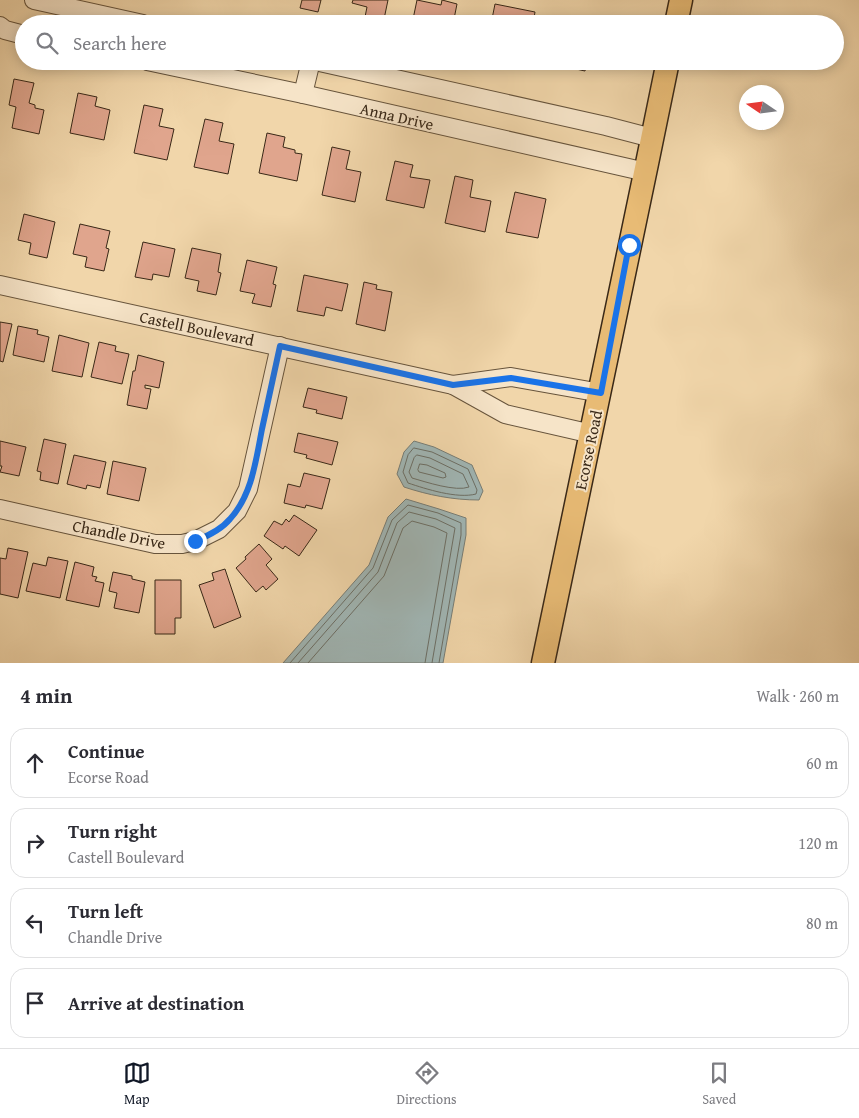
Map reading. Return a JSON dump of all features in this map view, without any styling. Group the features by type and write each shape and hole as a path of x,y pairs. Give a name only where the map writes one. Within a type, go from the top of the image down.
{"main road":[{"path":"678,15 681,0"},
{"name":"Ecorse Road","path":"543,663 601,393 629,245 666,70"}],"street":[{"path":"34,0 102,15"},
{"path":"0,26 5,30 15,33"},
{"name":"Anna Drive","path":"190,70 646,172"},
{"path":"303,94 309,70"},
{"path":"355,70 652,138"},
{"name":"Castell Boulevard","path":"0,285 453,385 505,414 592,434"},
{"name":"Chandle Drive","path":"0,509 156,544 182,544 195,541 219,529 237,511 248,489 280,346"},
{"name":"Castell Boulevard","path":"453,385 511,378 601,393"}],"water":[{"path":"414,441 434,447 472,465 483,491 479,500 441,496 404,487 397,474 404,452"},
{"path":"406,499 466,518 466,535 443,663 283,663 369,565 388,517"}],"building":[{"path":"302,0 321,0 318,12 300,8"},
{"path":"353,0 388,0 385,15 365,15 367,7 352,3"},
{"path":"417,0 441,5 442,0 457,4 455,15 414,15"},
{"path":"495,4 535,12 534,15 493,15"},
{"path":"14,79 34,83 29,103 35,105 35,108 44,110 39,134 12,128 16,107 9,105"},
{"path":"78,93 97,97 95,106 110,110 104,140 70,133"},
{"path":"144,105 163,109 159,126 174,129 167,160 134,153"},
{"path":"205,119 223,123 219,141 234,144 228,174 194,167"},
{"path":"267,133 285,137 283,147 302,154 297,181 259,173"},
{"path":"332,147 350,151 346,169 361,172 355,202 322,195"},
{"path":"395,161 413,165 410,177 430,180 424,208 386,200"},
{"path":"455,176 473,180 470,197 491,201 485,232 445,223"},
{"path":"515,192 546,199 538,238 506,232"},
{"path":"24,214 55,222 47,258 29,254 31,243 18,240"},
{"path":"80,224 110,231 106,248 109,249 104,271 85,267 87,257 73,254"},
{"path":"143,242 175,249 169,277 153,274 152,280 135,277"},
{"path":"192,248 221,254 218,272 221,273 216,295 197,291 199,281 185,278"},
{"path":"247,260 277,267 273,284 276,285 271,307 252,303 255,294 240,291"},
{"path":"304,275 348,284 342,311 326,307 324,316 297,311"},
{"path":"364,282 377,285 376,289 392,292 385,331 356,324"},
{"path":"0,322 12,324 3,362 0,361"},
{"path":"18,326 38,330 37,334 49,337 44,362 13,355"},
{"path":"59,335 89,343 82,377 52,371"},
{"path":"99,342 116,346 115,351 129,354 122,384 91,377"},
{"path":"138,355 164,362 159,388 145,385 145,388 151,389 147,409 127,405"},
{"path":"308,388 347,397 342,419 316,413 317,410 303,407"},
{"path":"298,433 338,442 332,465 306,458 307,455 294,452"},
{"path":"44,439 66,444 58,484 40,480 41,472 37,471"},
{"path":"0,441 26,447 19,476 0,472 2,466 0,466"},
{"path":"74,455 106,462 100,488 87,485 86,489 67,484"},
{"path":"113,461 146,468 139,501 107,494"},
{"path":"304,473 330,479 322,509 306,505 305,508 284,503 288,484 300,487"},
{"path":"294,515 317,530 299,556 285,546 283,549 264,536 274,521 282,525 286,519 289,522"},
{"path":"259,544 272,559 266,565 278,579 266,590 263,586 256,592 236,568"},
{"path":"8,548 28,552 18,598 0,594 0,558 6,559"},
{"path":"48,557 68,561 60,598 26,591 33,563 46,566"},
{"path":"75,562 94,567 92,576 97,577 95,581 104,583 99,607 66,600"},
{"path":"225,569 241,617 214,628 199,585 214,580 212,573"},
{"path":"113,572 132,576 132,579 145,582 139,613 114,608 117,593 109,591"},
{"path":"155,580 181,580 181,618 175,618 175,634 155,634"}],"route":[{"path":"195,541 219,529 230,520 237,511 248,489 280,346 453,385 511,378 601,393 629,245"}]}
